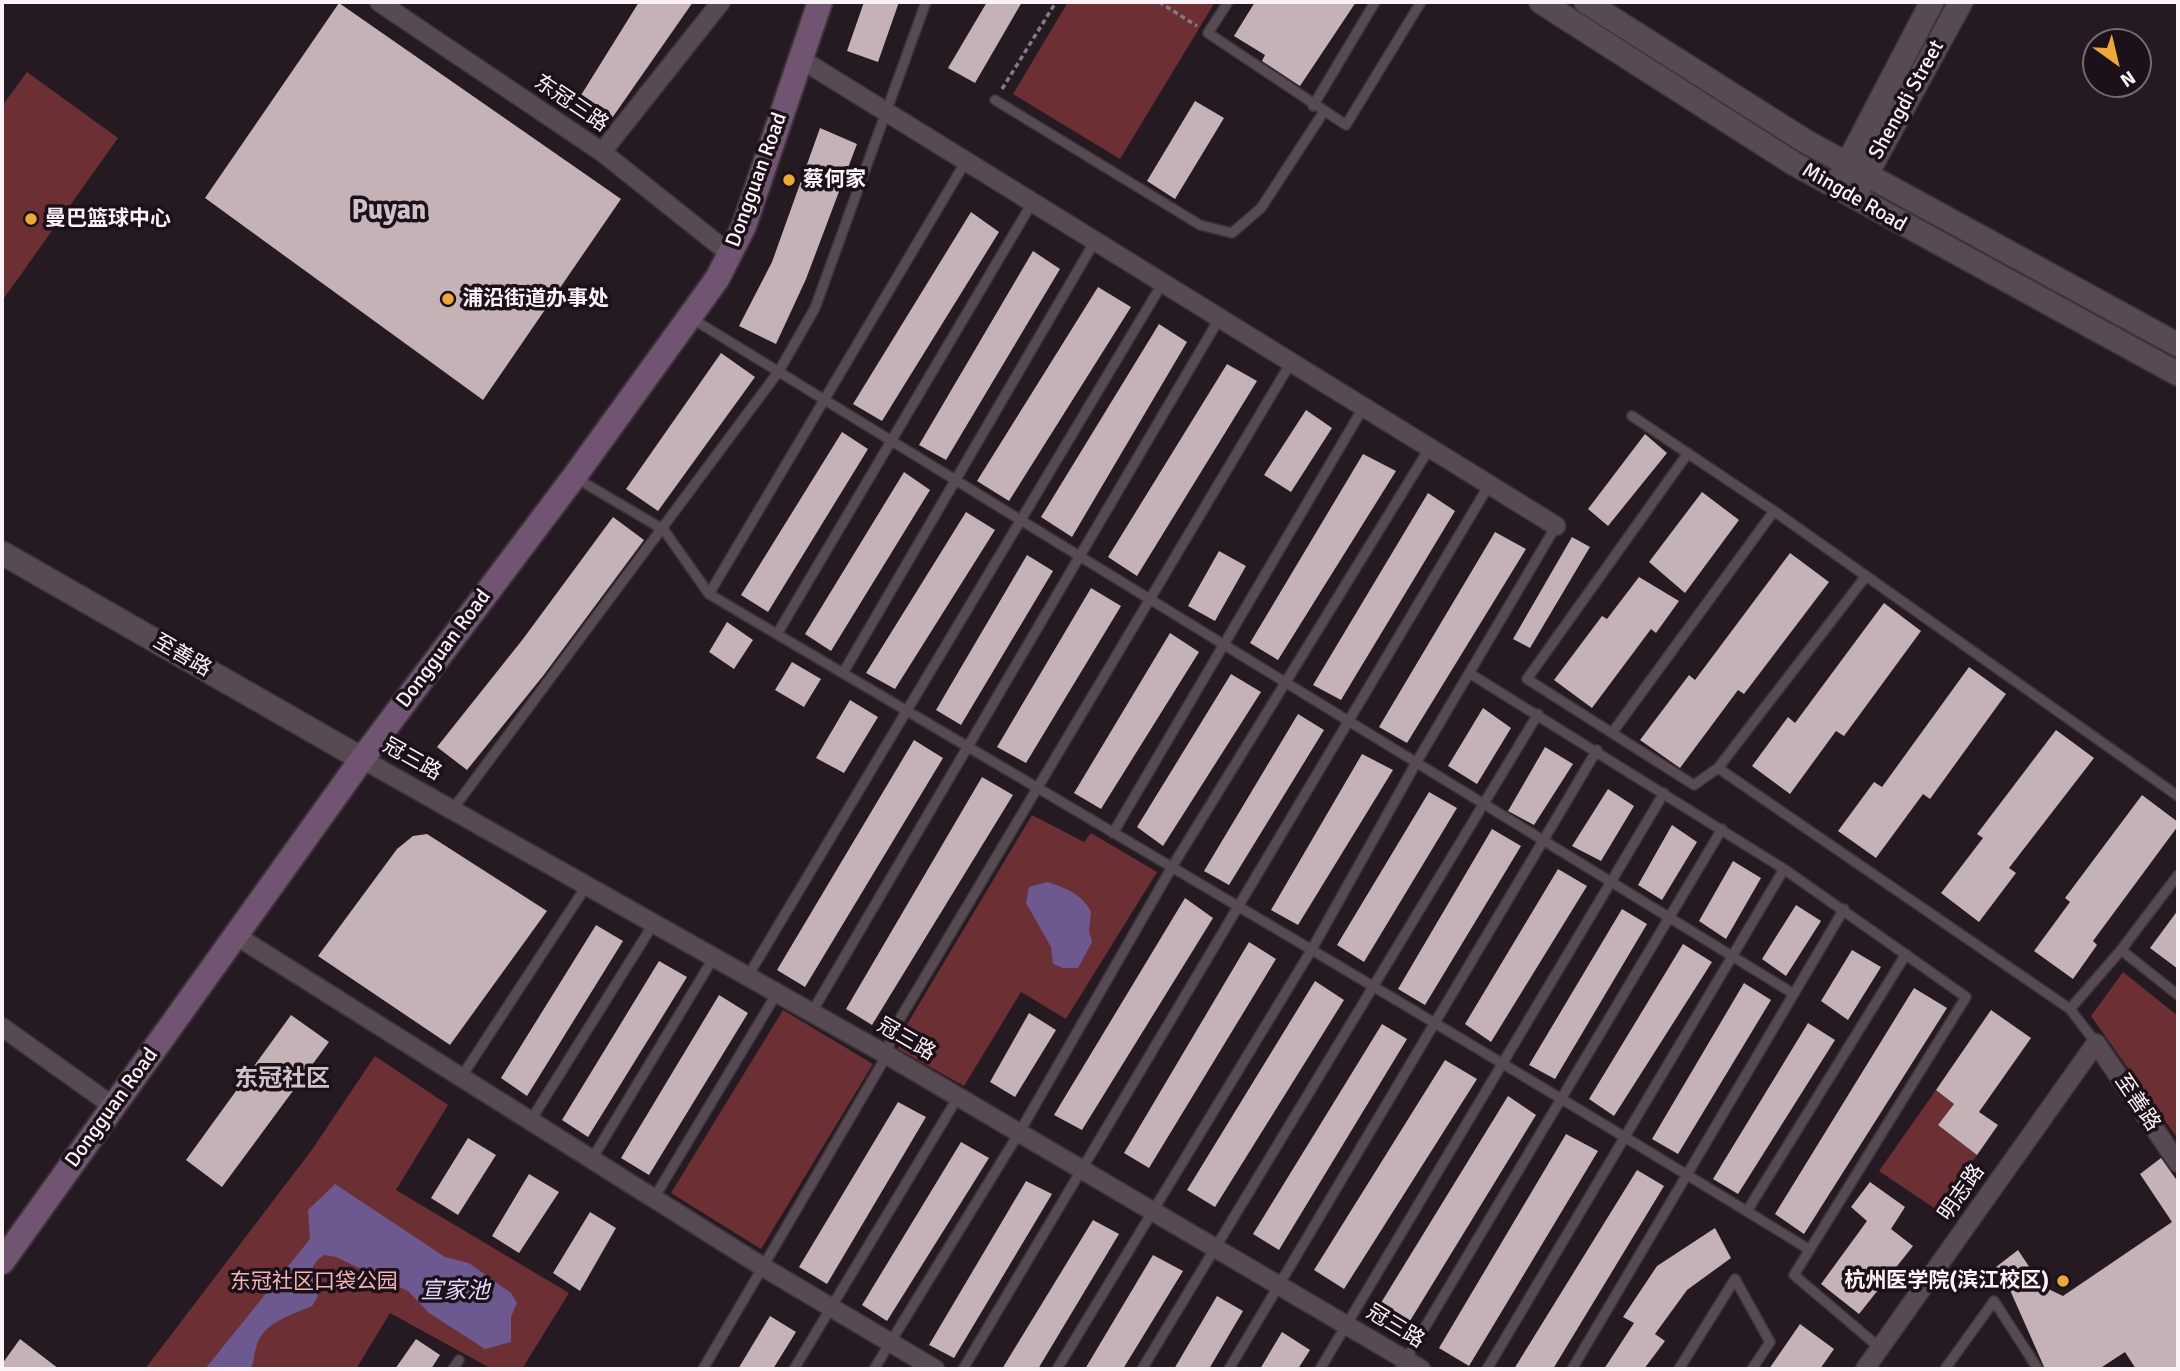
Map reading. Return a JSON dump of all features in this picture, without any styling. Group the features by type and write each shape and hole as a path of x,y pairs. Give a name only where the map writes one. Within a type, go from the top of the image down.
{"main road":[{"name":"Dongguan Road","path":"2,1262 362,759 574,477 718,279 744,226 820,2"}],"street":[{"name":"东冠三路","path":"379,2 602,152 730,254"},
{"path":"602,152 721,2"},
{"name":"Mingde Road","path":"1541,2 1734,127 1844,193 2178,374"},
{"name":"Mingde Road","path":"1586,2 1672,59 1857,169 2178,345"},
{"name":"Shengdi Street","path":"1857,169 1932,2"},
{"name":"Shengdi Street","path":"1844,193 1961,2"},
{"path":"799,58 1556,526"},
{"name":"至善路","path":"2,553 362,759"},
{"name":"冠三路","path":"362,759 887,1055 1346,1325 1403,1364 1421,1369"},
{"path":"235,935 763,1267 935,1369"},
{"path":"2,1027 113,1107"},
{"name":"至善路","path":"2096,1043 2178,1163"},
{"name":"明志路","path":"1865,1369 2096,1043"}],"lane":[{"path":"453,810 664,530 779,371 815,308 926,2"},
{"path":"1228,2 1208,33 1323,113 1346,125 1421,2"},
{"path":"1313,106 1376,2"},
{"path":"995,100 1200,225 1232,233 1261,208 1323,113"},
{"path":"709,594 827,400 966,161"},
{"path":"777,634 1032,203"},
{"path":"843,673 957,481 1094,241"},
{"path":"748,976 1162,284"},
{"path":"689,317 1794,994"},
{"path":"812,1012 1219,319"},
{"path":"703,1369 887,1055 892,1032 1290,363"},
{"path":"1113,832 1363,408"},
{"path":"1632,416 1774,511 2178,796"},
{"path":"874,1369 1019,1133 1172,867 1429,449"},
{"path":"1688,453 1527,679 1694,785 1717,768 1866,576"},
{"path":"574,477 664,530 709,594 1373,985 1502,1066 1626,1137 1810,1250"},
{"path":"963,1369 1241,907 1489,485"},
{"path":"1612,733 1774,511"},
{"path":"1058,1369 1150,1212 1312,949 1416,762 1556,526"},
{"path":"1469,673 1597,750 1784,869 1966,997 1794,1275 1880,1348"},
{"path":"1142,1369 1538,714"},
{"path":"1229,1369 1597,750"},
{"path":"1717,768 2070,1009 2096,1043"},
{"path":"1320,1369 1664,793"},
{"path":"1403,1364 1722,829"},
{"path":"1487,1369 1735,956 1784,869"},
{"path":"2070,1009 2121,950 2178,874"},
{"path":"462,1076 587,885"},
{"path":"1572,1369 1844,909"},
{"path":"531,1120 654,923"},
{"path":"2121,950 2178,995"},
{"path":"1746,1211 1906,954"},
{"path":"592,1159 714,957"},
{"path":"654,1198 778,993"},
{"path":"793,1369 958,1097"},
{"path":"1679,1369 1735,1279 1770,1342 1752,1369"},
{"path":"1945,1369 1994,1301 2038,1369"},
{"path":"453,1369 459,1360"}],"path":[{"path":"995,100 1056,2"},
{"path":"1159,2 1208,33"}],"green space":[{"path":"1068,2 1215,2 1120,159 1013,94"},
{"name":"曼巴篮球中心","path":"27,72 118,138 2,301 2,106"},
{"path":"1032,815 1084,842 1091,833 1157,872 1066,1019 1021,992 964,1086 898,1049 900,1036"},
{"path":"2123,972 2178,1016 2178,1139 2091,1016"},
{"path":"783,1010 873,1064 761,1249 671,1193"},
{"name":"东冠社区口袋公园","path":"375,1056 448,1105 396,1190 569,1293 522,1369 492,1369 390,1313 356,1369 145,1369 311,1151"},
{"path":"1936,1090 1954,1104 1938,1125 1977,1155 1937,1210 1879,1171"}],"water":[{"path":"1047,882 1072,892 1091,911 1089,931 1092,942 1078,968 1063,968 1053,964 1051,947 1026,903 1029,887"},
{"name":"宣家池","path":"335,1184 445,1257 469,1263 511,1293 517,1303 511,1317 511,1342 485,1349 429,1313 408,1291 336,1257 324,1255 312,1269 318,1296 312,1306 287,1316 264,1332 259,1339 250,1369 205,1369 310,1239 308,1210"}],"building":[{"path":"639,2 693,2 603,131 573,108"},
{"path":"864,2 899,2 878,62 847,51"},
{"path":"987,2 1022,2 975,83 948,68"},
{"path":"1255,2 1356,2 1300,86 1262,61 1265,55 1234,36"},
{"name":"浦沿街道办事处","path":"339,3 621,199 483,400 205,198"},
{"path":"1195,101 1224,118 1175,199 1147,181"},
{"path":"820,128 857,144 806,279 776,344 739,326 772,262"},
{"path":"971,212 999,232 882,421 853,404"},
{"path":"1033,251 1060,269 946,460 919,445"},
{"path":"1098,287 1131,307 1009,501 977,481"},
{"path":"1159,324 1187,342 1072,537 1041,517"},
{"path":"721,353 755,377 658,511 626,489"},
{"path":"1227,364 1257,381 1137,576 1108,557"},
{"path":"1306,410 1332,428 1291,492 1264,475"},
{"path":"842,432 868,449 768,612 741,595"},
{"path":"1645,434 1667,453 1608,526 1588,509"},
{"path":"1363,454 1396,471 1278,660 1250,643"},
{"path":"904,472 930,490 831,651 805,634"},
{"path":"1702,492 1739,520 1685,593 1649,562"},
{"path":"1428,493 1455,511 1341,700 1313,685"},
{"path":"966,512 995,530 895,689 866,673"},
{"path":"613,517 644,540 543,676 467,770 437,747 523,639"},
{"path":"1495,532 1526,549 1407,743 1379,727"},
{"path":"1572,537 1590,547 1530,648 1513,639"},
{"path":"1219,551 1246,566 1215,621 1188,606"},
{"path":"1790,553 1829,582 1744,694 1738,690 1680,768 1640,740 1689,675 1695,680"},
{"path":"1027,555 1053,571 961,725 936,710"},
{"path":"1639,577 1679,601 1656,633 1651,629 1592,708 1554,680 1602,616 1607,619"},
{"path":"1091,588 1121,606 1026,763 997,747"},
{"path":"1884,603 1921,631 1844,736 1836,731 1790,794 1752,766 1788,717 1795,723"},
{"path":"727,622 753,640 734,669 709,652"},
{"path":"1170,633 1199,652 1101,809 1074,793"},
{"path":"792,662 821,679 804,707 775,690"},
{"path":"1969,667 2006,694 1930,799 1923,794 1876,858 1838,831 1874,782 1882,787"},
{"path":"1231,674 1261,692 1163,846 1137,827"},
{"path":"850,700 878,717 844,773 816,758"},
{"path":"1483,708 1511,728 1477,784 1448,766"},
{"path":"1298,714 1324,730 1229,885 1204,871"},
{"path":"2056,730 2094,758 2009,868 2016,873 1979,922 1941,893 1983,838 1977,834"},
{"path":"914,740 943,758 805,987 777,970"},
{"path":"1545,747 1573,764 1534,825 1508,811"},
{"path":"1362,754 1393,770 1298,925 1271,910"},
{"path":"982,777 1013,795 872,1025 846,1009"},
{"path":"1608,789 1634,806 1601,861 1572,846"},
{"path":"1429,792 1457,808 1364,962 1337,945"},
{"path":"2142,795 2178,822 2178,826 2093,941 2097,945 2073,979 2034,951 2070,902 2065,898"},
{"path":"1672,825 1697,842 1662,900 1638,885"},
{"path":"1492,829 1521,846 1425,1005 1398,989"},
{"path":"427,834 547,911 450,1045 318,956 397,849 413,836"},
{"path":"1733,861 1761,878 1726,939 1699,921"},
{"path":"1558,869 1587,886 1491,1042 1465,1024"},
{"path":"1185,898 1213,918 1082,1130 1054,1115"},
{"path":"1796,905 1821,921 1786,976 1762,959"},
{"path":"1622,909 1647,924 1555,1079 1529,1065"},
{"path":"2178,910 2178,969 2150,948"},
{"path":"596,925 623,941 527,1096 501,1078"},
{"path":"1249,942 1276,959 1149,1168 1124,1153"},
{"path":"1683,944 1712,962 1614,1116 1589,1099"},
{"path":"1852,950 1881,967 1848,1020 1821,1001"},
{"path":"659,961 687,977 588,1137 562,1120"},
{"path":"1315,981 1344,1000 1215,1207 1187,1190"},
{"path":"1744,983 1771,1000 1678,1154 1652,1139"},
{"path":"1914,988 1947,1008 1804,1234 1775,1214"},
{"path":"719,995 748,1013 649,1175 621,1158"},
{"path":"1991,1010 2031,1038 1979,1112 1998,1125 1977,1155 1938,1125 1954,1104 1936,1090"},
{"path":"1029,1013 1056,1030 1015,1097 990,1082"},
{"path":"291,1015 329,1042 222,1187 186,1160"},
{"path":"1808,1023 1835,1040 1738,1194 1713,1179"},
{"path":"1382,1024 1407,1039 1279,1250 1253,1234"},
{"path":"1445,1060 1477,1079 1344,1289 1314,1270"},
{"path":"1508,1096 1536,1115 1405,1329 1376,1311"},
{"path":"898,1102 926,1117 827,1284 799,1267"},
{"path":"1566,1134 1598,1151 1469,1366 1439,1348"},
{"path":"468,1138 496,1155 458,1215 431,1198"},
{"path":"961,1142 989,1158 887,1321 862,1305"},
{"path":"2161,1158 2178,1182 2178,1369 2136,1369 2125,1352 2099,1369 2045,1369 2006,1281 1996,1267 2018,1250 2042,1286 2063,1296 2172,1222 2140,1174"},
{"path":"1637,1170 1664,1186 1553,1369 1514,1369"},
{"path":"529,1174 559,1192 519,1253 492,1236"},
{"path":"1026,1181 1052,1194 954,1358 929,1345"},
{"path":"1870,1182 1905,1207 1891,1229 1913,1246 1859,1314 1821,1284 1867,1221 1851,1207"},
{"path":"590,1212 616,1228 580,1291 553,1273"},
{"path":"1093,1220 1119,1234 1038,1369 1002,1369"},
{"path":"1715,1228 1731,1258 1687,1290 1655,1334 1665,1341 1644,1369 1604,1369 1634,1323 1623,1317 1657,1266"},
{"path":"1153,1255 1183,1271 1123,1369 1085,1369"},
{"path":"1217,1296 1243,1311 1209,1369 1174,1369"},
{"path":"770,1316 796,1332 773,1369 738,1369"},
{"path":"1800,1324 1834,1349 1820,1369 1769,1369"},
{"path":"1282,1332 1310,1350 1298,1369 1260,1369"},
{"path":"20,1339 59,1369 2,1369 2,1364"},
{"path":"416,1339 440,1355 431,1369 395,1369"}],"place":[{"name":"蔡何家","path":"789,180"},
{"name":"曼巴篮球中心","path":"31,219"},
{"name":"浦沿街道办事处","path":"448,299"},
{"name":"杭州医学院(滨江校区)","path":"2063,1281"}],"district":[{"name":"Puyan","path":"389,212"},
{"name":"东冠社区","path":"282,1080"}]}
